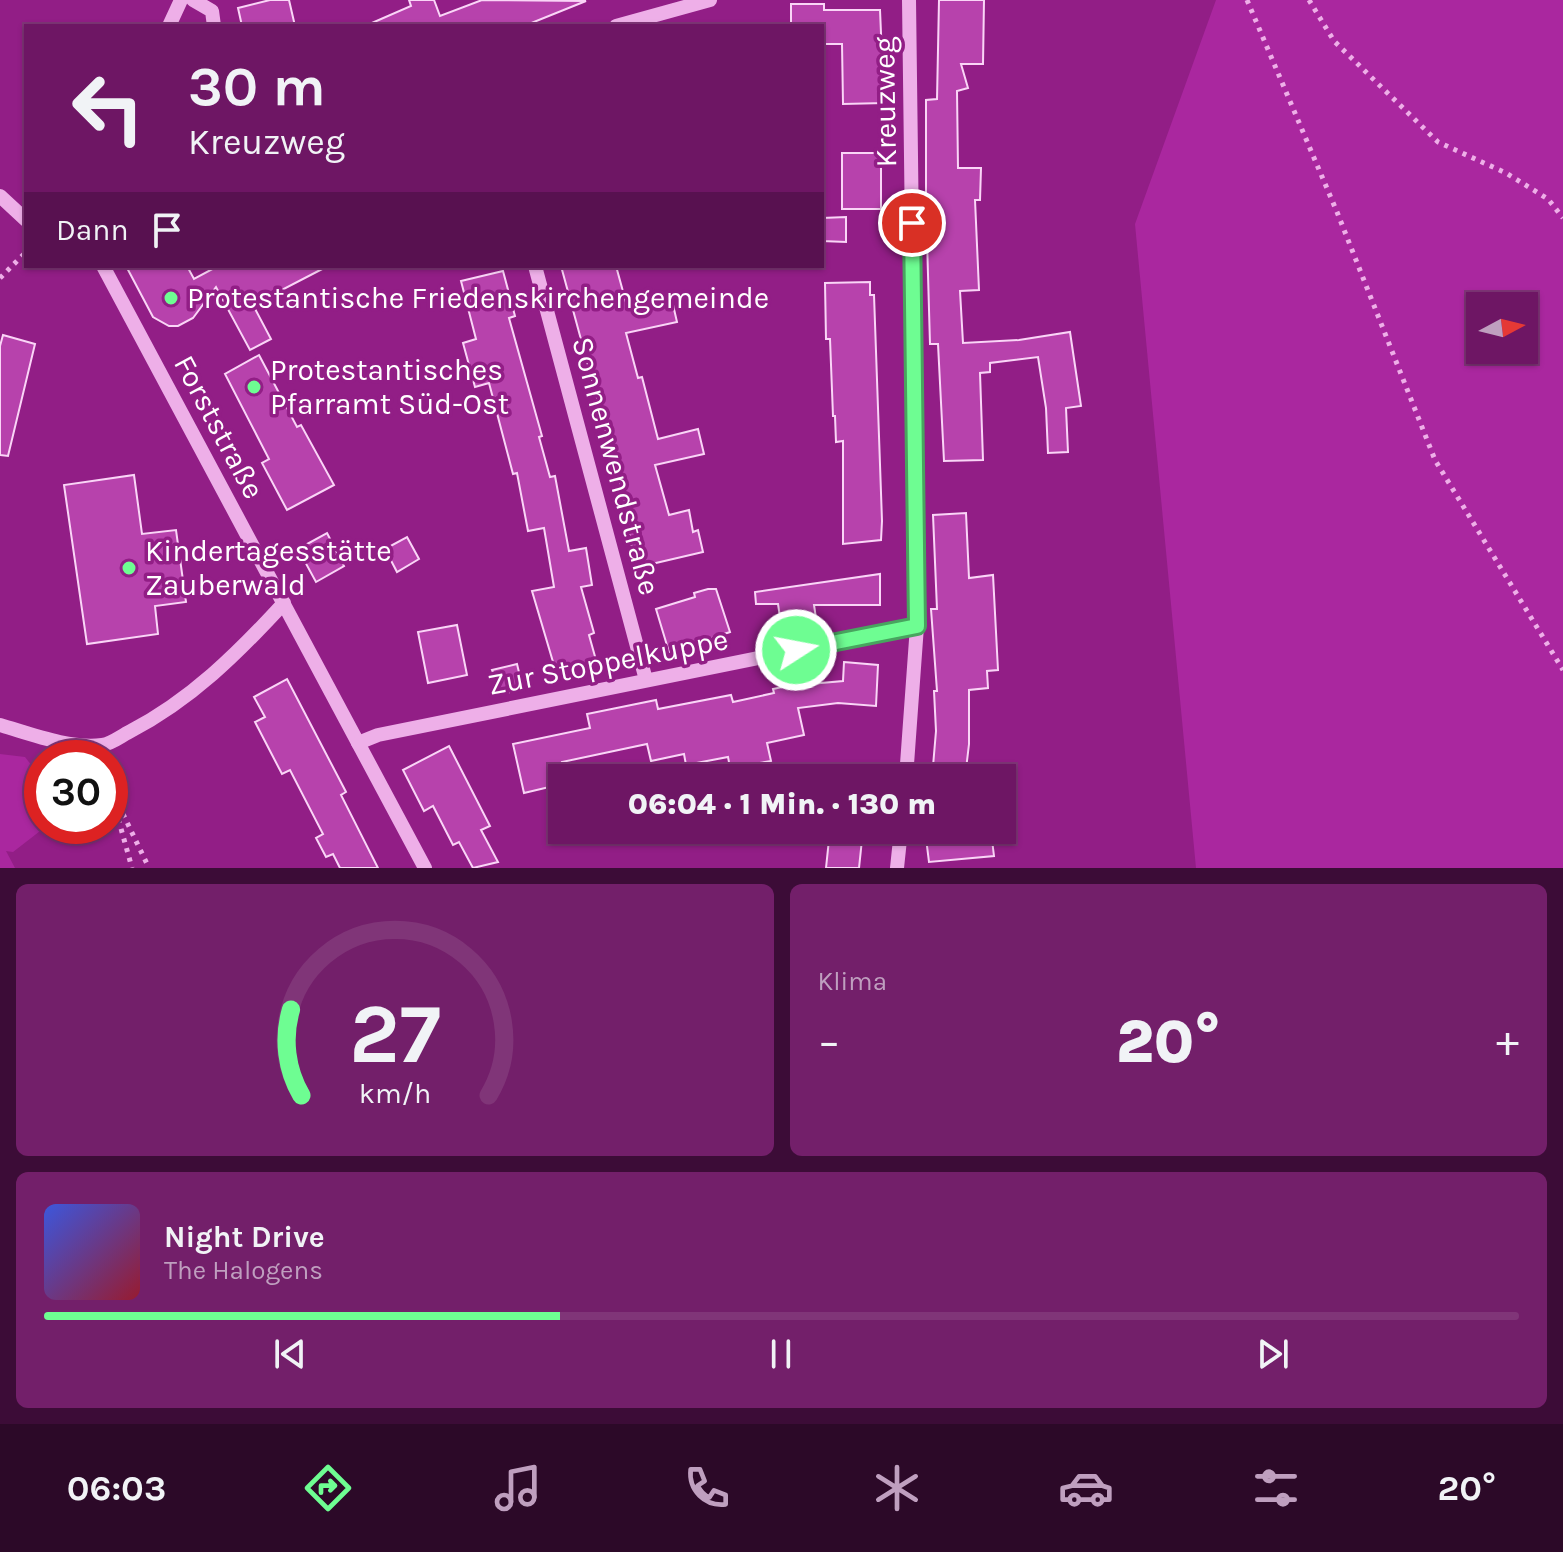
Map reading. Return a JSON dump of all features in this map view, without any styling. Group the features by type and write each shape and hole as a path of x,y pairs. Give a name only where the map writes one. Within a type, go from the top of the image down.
{"street":[{"path":"170,24 181,0"},
{"path":"193,0 212,11 214,24"},
{"path":"623,24 710,0"},
{"name":"Kreuzweg","path":"907,764 917,626 909,0"},
{"path":"0,196 24,218"},
{"name":"Forststraße","path":"104,268 425,868"},
{"name":"Sonnenwendstraße","path":"536,268 646,680"},
{"path":"0,725 50,739 104,745 150,720 209,678 236,655 284,603"},
{"name":"Zur Stoppelkuppe","path":"358,743 378,735 917,626"},
{"path":"897,868 900,844"}],"path":[{"path":"1247,0 1337,212 1435,460 1563,670"},
{"path":"1309,0 1334,41 1438,142 1506,173 1548,199 1563,218"},
{"path":"0,278 24,254"},
{"path":"128,825 149,868"},
{"path":"125,844 132,868"}],"shaded area":[{"path":"1216,0 1563,0 1563,868 1196,868 1135,224"},
{"path":"0,754 24,757 24,843 13,852 6,851 15,868 0,868"}],"building":[{"path":"270,0 289,0 295,24 242,24 238,8"},
{"path":"409,0 434,0 440,16 482,0 586,1 529,24 370,24 411,6"},
{"path":"939,0 984,0 983,64 961,64 968,88 957,91 958,168 981,168 980,200 975,200 979,290 960,291 963,343 1019,340 1070,332 1081,406 1066,408 1068,452 1048,453 1046,408 1038,357 990,363 990,372 980,373 983,460 944,461 938,344 930,344 926,205 926,100 937,99"},
{"path":"791,4 824,4 824,10 880,10 884,103 843,104 842,44 824,44 824,24 791,24"},
{"path":"842,153 881,153 881,209 842,209"},
{"path":"846,217 846,242 824,241 824,218"},
{"path":"127,268 188,268 194,279 214,268 324,268 253,305 271,339 250,350 216,287 193,318 178,326 169,326 153,317"},
{"path":"562,268 617,268 627,306 671,296 677,322 626,333 638,378 642,377 658,439 698,429 704,454 655,465 669,515 689,510 693,532 698,530 703,552 643,566 639,550 633,552 627,524 631,523"},
{"path":"503,271 515,316 509,318 542,436 539,437 550,477 555,476 569,551 586,548 592,585 581,587 594,633 589,635 596,660 556,672 532,591 554,587 544,528 528,531 517,473 513,474 489,383 475,387 463,343 476,339 461,281"},
{"path":"870,282 870,295 874,295 881,540 843,544 843,441 836,442 833,416 825,283"},
{"path":"3,335 35,344 8,456 0,455 0,346"},
{"path":"259,355 297,427 301,425 334,485 287,510 262,463 269,459 225,374"},
{"name":"Kindertagesstätte Zauberwald","path":"134,475 142,534 176,530 186,602 155,606 158,634 87,644 64,485"},
{"path":"966,513 969,578 993,575 998,670 987,671 988,688 969,690 967,764 933,764 936,731 934,691 937,691 931,609 937,609 933,515"},
{"path":"327,533 344,566 316,582 298,549"},
{"path":"407,537 419,559 397,572 385,549"},
{"path":"880,574 880,605 814,605 817,625 782,630 778,604 756,604 755,592"},
{"path":"716,589 730,632 669,652 656,609 695,597 694,593"},
{"path":"457,625 467,675 428,683 418,632"},
{"path":"844,662 878,665 876,706 838,703 798,708 804,735 767,743 771,761 729,764 728,757 686,764 684,754 651,761 647,744 562,764 548,764 548,787 524,793 513,744 590,728 587,714 656,700 658,709 731,695 733,702 774,693 773,689 787,686 843,681"},
{"path":"517,664 523,689 502,694 492,670"},
{"path":"287,679 346,792 341,795 378,868 340,868 333,854 326,857 316,838 323,834 290,770 282,774 255,722 265,717 254,697"},
{"path":"449,746 490,826 481,830 498,862 473,868 459,842 453,845 433,806 424,811 403,770"},
{"path":"829,844 862,844 859,868 826,868"},
{"path":"927,844 992,844 994,856 929,862"}],"place":[{"name":"Protestantische Friedenskirchengemeinde","path":"171,298"},
{"name":"Protestantisches Pfarramt Süd-Ost","path":"254,387"},
{"name":"Kindertagesstätte Zauberwald","path":"129,568"}],"route":[{"path":"796,650 917,626 912,223"}]}
